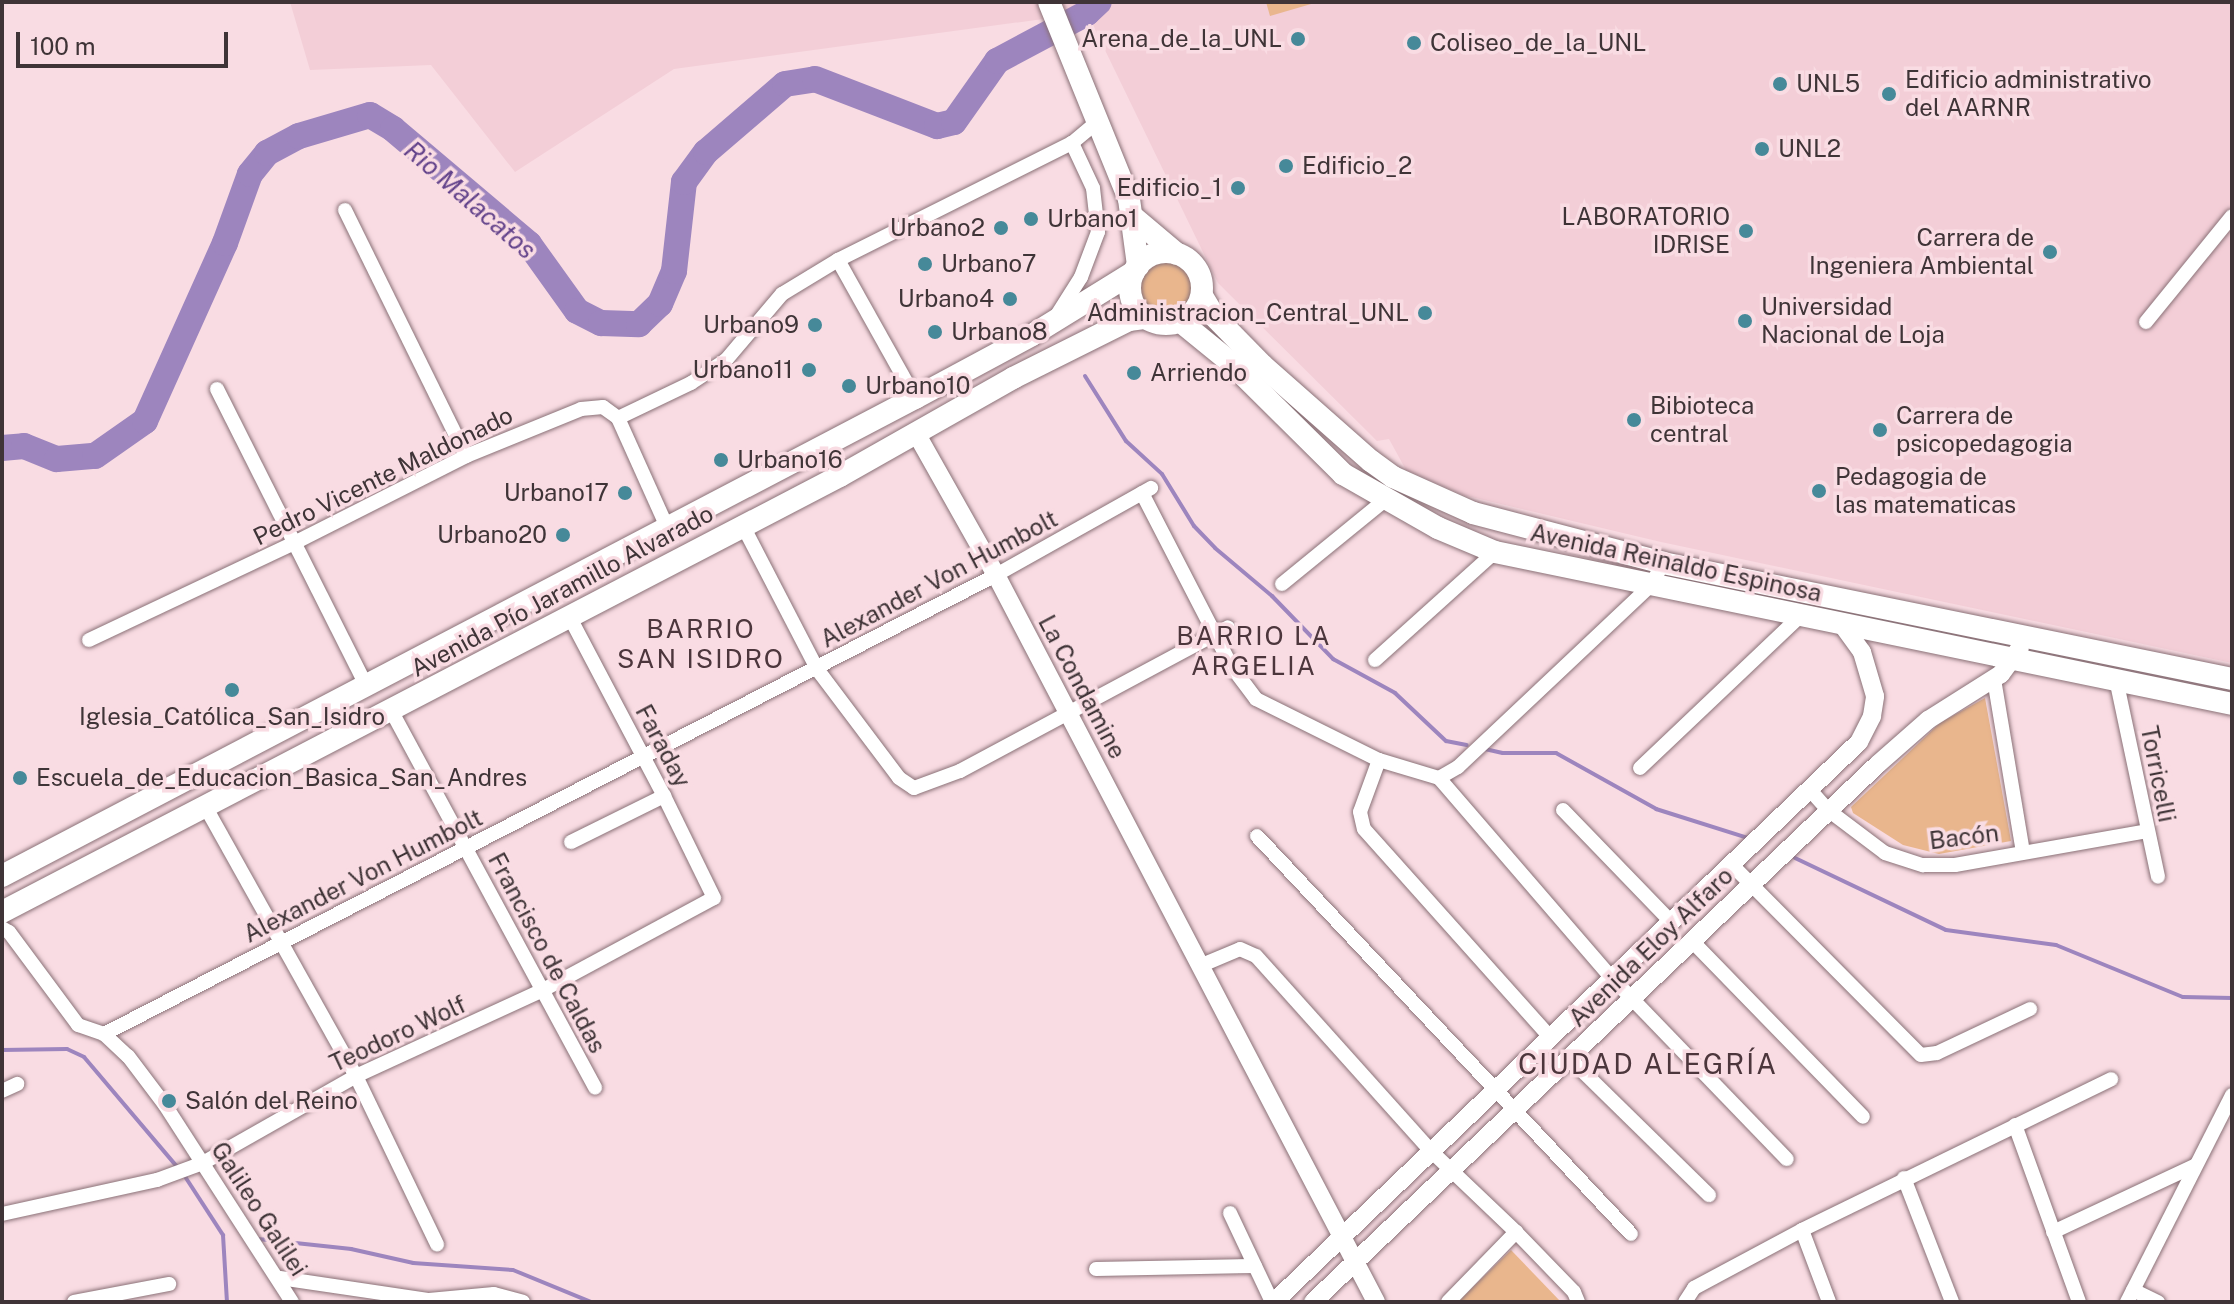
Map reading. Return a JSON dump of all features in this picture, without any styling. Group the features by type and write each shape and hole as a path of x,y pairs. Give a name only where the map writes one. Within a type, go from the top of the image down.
{"main road":[{"path":"1049,2 1133,217 1136,269 1131,297 1146,318 1165,325 1181,322 1194,311 1202,296 1196,269 1133,217"},
{"path":"1136,269 1153,255 1177,254"},
{"name":"Avenida Pío Jaramillo Alvarado","path":"2,876 666,525 915,398 1051,324 1136,269"},
{"name":"Avenida Reinaldo Espinosa","path":"1202,296 1214,316 1293,395 1393,477 1506,524 1663,563 2232,679"},
{"name":"Avenida Pío Jaramillo Alvarado","path":"2,912 392,712 472,665 840,476 1013,378 1129,320 1146,318"},
{"name":"Avenida Reinaldo Espinosa","path":"1181,322 1230,362 1326,459 1385,500 1495,552 2014,661 2229,698"},
{"path":"999,353 1013,378"},
{"path":"824,446 840,476"},
{"path":"637,541 653,571"},
{"path":"457,636 472,665"},
{"path":"277,732 292,761"},
{"path":"97,828 111,854"}],"street":[{"path":"666,525 618,418 691,383 726,360 782,294 838,260 1072,143 1097,122"},
{"path":"1051,324 1081,277 1098,232 1093,188 1072,143"},
{"path":"345,210 466,456"},
{"path":"2146,322 2232,216"},
{"path":"838,260 915,398"},
{"path":"217,389 366,685"},
{"name":"Pedro Vicente Maldonado","path":"89,640 296,542 466,456 581,409 603,407 618,418"},
{"name":"La Condamine","path":"916,433 996,575 1376,1302"},
{"name":"Alexander Von Humbolt","path":"104,1034 817,669 996,575 1146,490 1222,630"},
{"path":"1282,584 1385,500"},
{"path":"743,526 817,669 907,785 921,787 960,771 1222,630 1232,667 1256,699 1379,760 1439,778 1611,977 1787,1159"},
{"path":"1375,660 1495,552"},
{"path":"1439,778 1458,767 1651,585 1663,563"},
{"name":"Faraday","path":"569,616 645,757 714,898"},
{"path":"1640,768 1800,616"},
{"name":"Avenida Eloy Alfaro","path":"1273,1302 1859,742 1872,716 1875,696 1862,652 1842,624"},
{"name":"Avenida Eloy Alfaro","path":"1313,1302 1828,810 1928,720 1994,679 2014,661 2025,636"},
{"path":"1994,679 2023,852"},
{"name":"Torricelli","path":"2116,679 2158,877"},
{"name":"Francisco de Caldas","path":"392,712 595,1088"},
{"path":"1379,760 1360,812 1364,829 1549,1036"},
{"name":"Bacón","path":"1810,790 1828,810 1885,853 1903,861 1939,866 2147,831"},
{"path":"571,842 664,796"},
{"path":"205,806 356,1076 437,1244"},
{"path":"1563,810 1671,922"},
{"path":"1257,836 1493,1091 1631,1234"},
{"path":"1731,864 1921,1055 1937,1053 2030,1009"},
{"name":"Teodoro Wolf","path":"2,1214 157,1180 199,1164 356,1076 541,991 714,898"},
{"name":"Galileo Galilei","path":"2,928 9,932 78,1025 104,1034 137,1068 199,1164 280,1278 292,1302"},
{"path":"1692,941 1863,1117"},
{"path":"1202,965 1240,949 1256,956 1430,1150 1516,1232 1574,1292 1578,1302"},
{"path":"1569,1058 1709,1195"},
{"path":"1685,1302 1694,1288 1802,1230 2111,1079"},
{"path":"2,1091 17,1084"},
{"path":"2158,1302 2130,1296 2232,1095"},
{"path":"2015,1125 2079,1302"},
{"path":"2053,1232 2196,1165"},
{"path":"1904,1178 1952,1302"},
{"path":"1230,1213 1273,1302"},
{"path":"1802,1230 1829,1302"},
{"path":"1448,1302 1516,1232"},
{"path":"1096,1269 1255,1266"},
{"path":"280,1278 429,1301 494,1294 523,1302"},
{"path":"74,1302 169,1284"}],"shaded area":[{"name":"Universidad Nacional de Loja","path":"290,2 2232,2 2232,663 1661,542 1463,495 1406,470 1389,439 1377,441 1218,283 1087,13 674,69 515,172 431,65 310,70"},
{"path":"1266,2 1318,2 1270,16"},
{"path":"1166,262 1184,270 1192,288 1184,306 1166,314 1148,306 1140,288 1148,270"},
{"path":"1985,698 2011,841 1939,854 1903,845 1853,813 1851,807 1940,723"},
{"path":"1511,1250 1561,1302 1458,1302"}],"waterway":[{"name":"Rio Malacatos","path":"2,448 24,446 57,459 95,456 145,421 225,243 250,174 267,153 299,136 370,115 393,129 529,244 577,311 601,323 639,324 660,304 674,271 684,182 706,152 785,84 815,79 937,126 954,122 997,61 1087,13 1099,2"},
{"path":"1085,376 1126,441 1162,474 1194,526 1215,548 1272,596 1333,659 1395,693 1446,741 1467,745"},
{"path":"1485,749 1503,753 1556,753 1656,809 1748,838"},
{"path":"1795,858 1946,930 2056,945 2183,997 2232,998"},
{"path":"2,1050 67,1049 84,1057 178,1168"},
{"path":"184,1175 223,1235 227,1302"},
{"path":"258,1239 351,1249 413,1263 513,1270 591,1302"}],"place":[{"name":"Arena_de_la_UNL","path":"1298,39"},
{"name":"Coliseo_de_la_UNL","path":"1414,43"},
{"name":"UNL5","path":"1780,84"},
{"name":"Edificio administrativo del AARNR","path":"1889,94"},
{"name":"UNL2","path":"1762,149"},
{"name":"Edificio_2","path":"1286,166"},
{"name":"Edificio_1","path":"1238,188"},
{"name":"Urbano1","path":"1031,219"},
{"name":"Urbano2","path":"1001,228"},
{"name":"LABORATORIO IDRISE","path":"1746,231"},
{"name":"Carrera de Ingeniera Ambiental","path":"2050,252"},
{"name":"Urbano7","path":"925,264"},
{"name":"Urbano4","path":"1010,299"},
{"name":"Administracion_Central_UNL","path":"1425,313"},
{"name":"Universidad Nacional de Loja","path":"1745,321"},
{"name":"Urbano9","path":"815,325"},
{"name":"Urbano8","path":"935,332"},
{"name":"Urbano11","path":"809,370"},
{"name":"Arriendo","path":"1134,373"},
{"name":"Urbano10","path":"849,386"},
{"name":"Bibioteca central","path":"1634,420"},
{"name":"Carrera de psicopedagogia","path":"1880,430"},
{"name":"Urbano16","path":"721,460"},
{"name":"Pedagogia de las matematicas","path":"1819,491"},
{"name":"Urbano17","path":"625,493"},
{"name":"Urbano20","path":"563,535"},
{"name":"Iglesia_Católica_San_Isidro","path":"232,690"},
{"name":"Escuela_de_Educacion_Basica_San_Andres","path":"20,778"},
{"name":"Salón del Reino","path":"169,1101"}],"district":[{"name":"BARRIO SAN ISIDRO","path":"701,644"},
{"name":"BARRIO LA ARGELIA","path":"1254,651"},
{"name":"CIUDAD ALEGRÍA","path":"1648,1064"}]}
